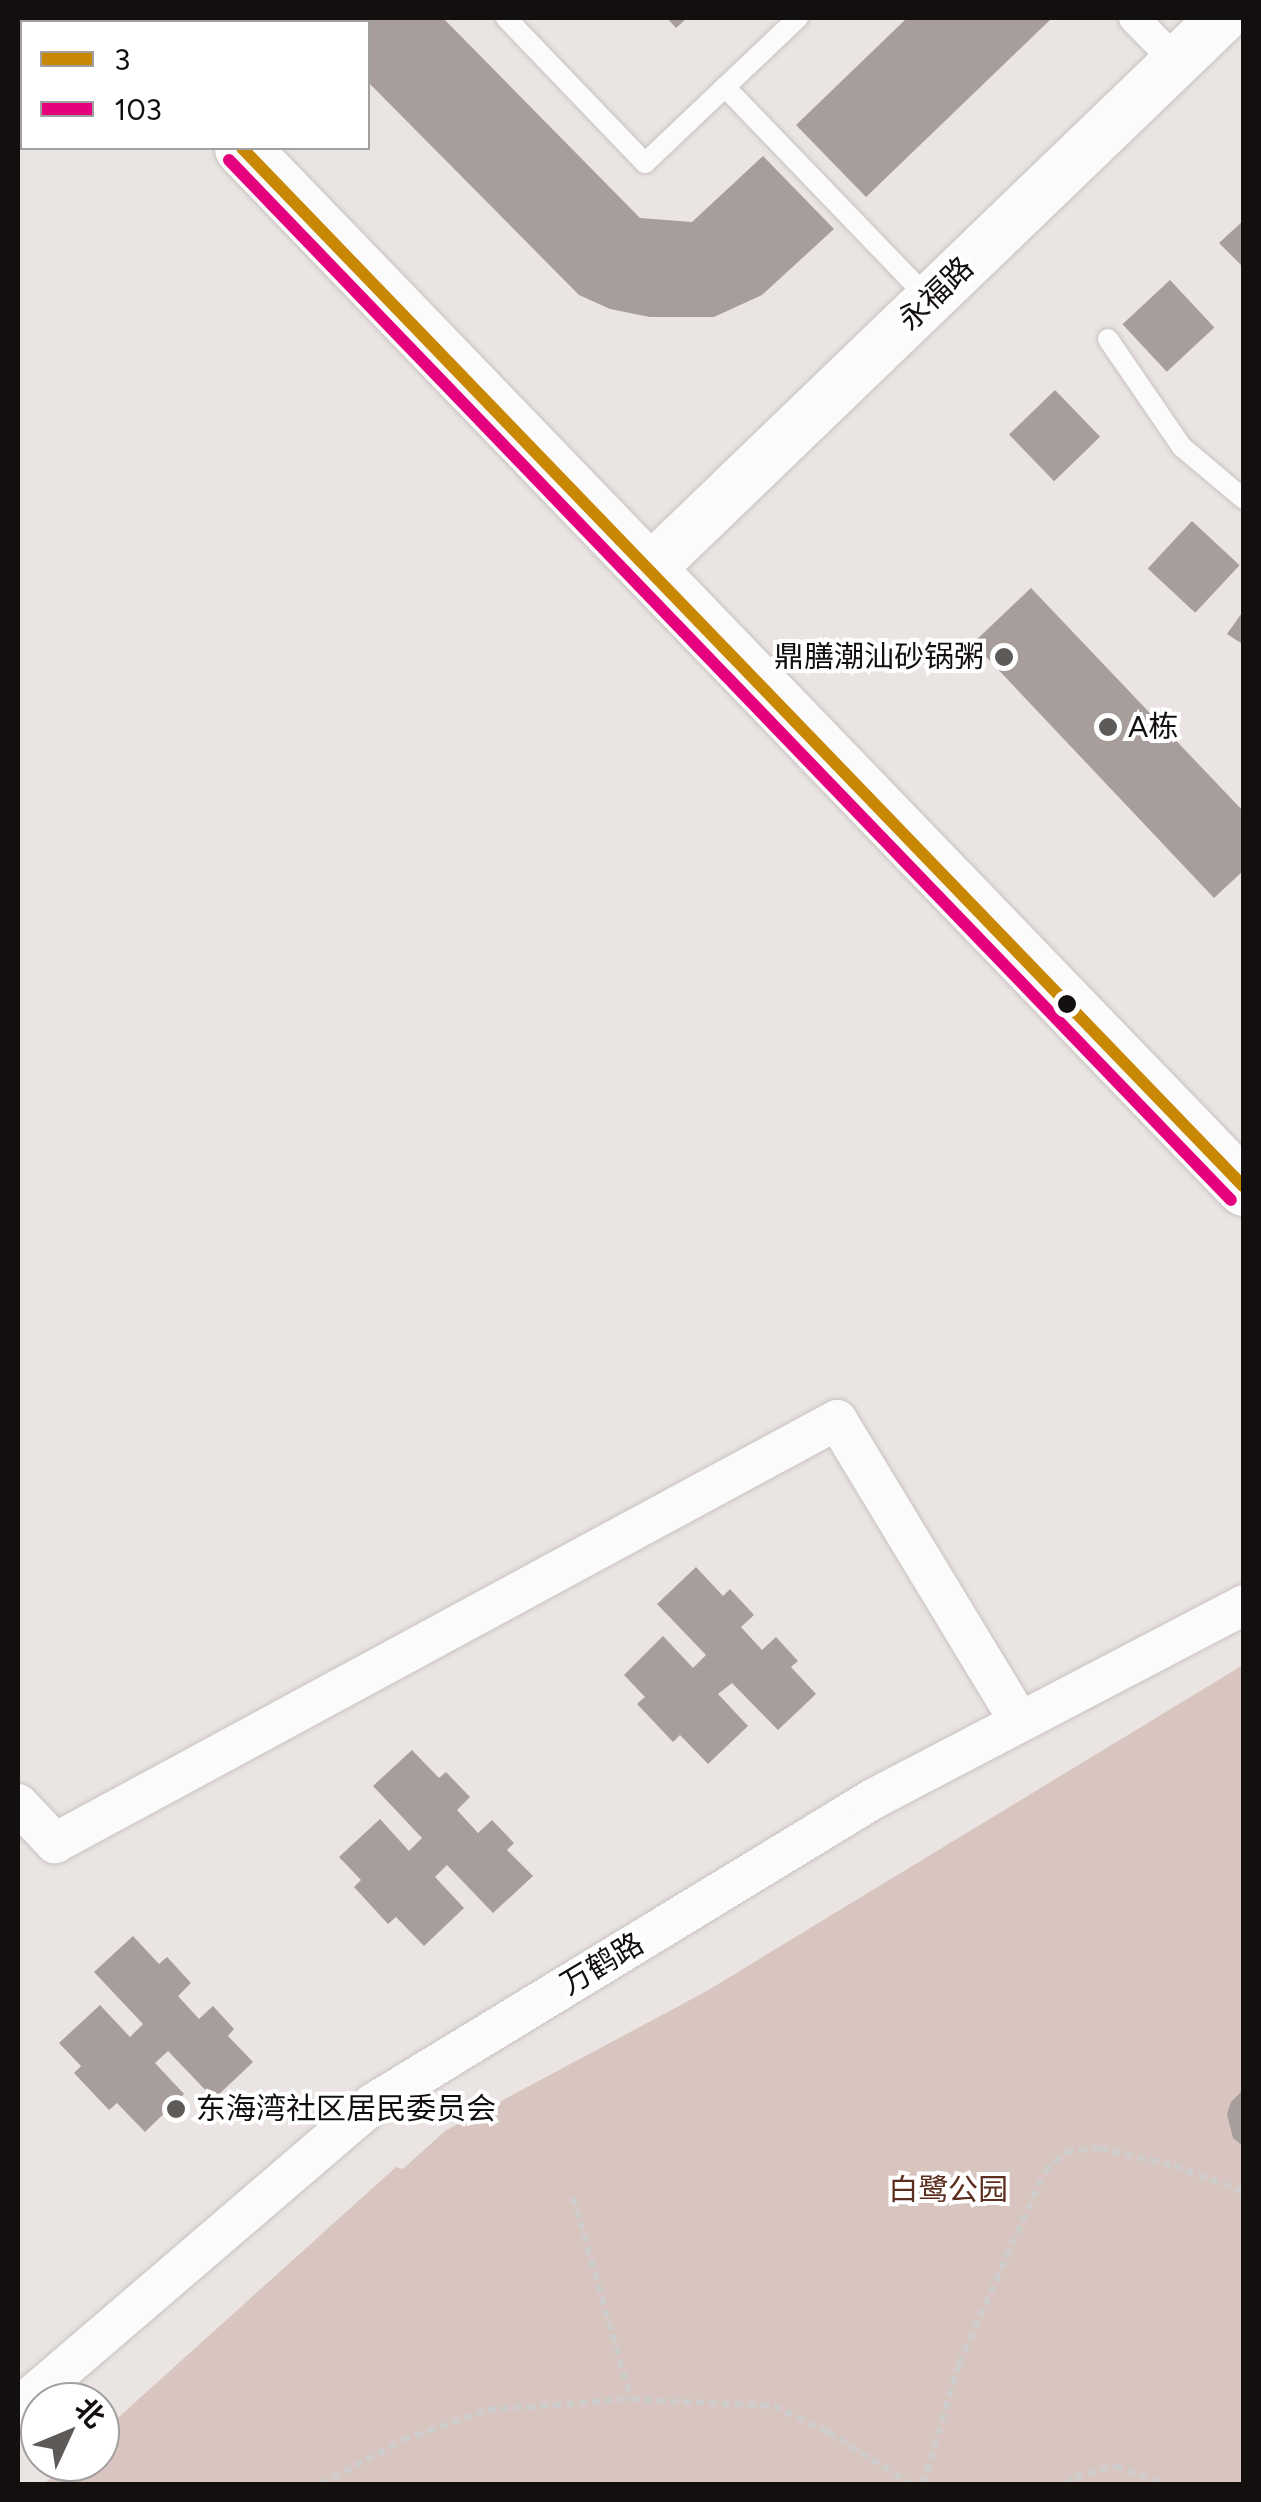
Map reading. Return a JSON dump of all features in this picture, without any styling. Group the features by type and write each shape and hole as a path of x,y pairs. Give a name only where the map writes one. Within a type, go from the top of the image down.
{"main road":[{"path":"244,150 1244,1188"}],"street":[{"path":"1134,18 1176,62"},
{"name":"永福路","path":"649,570 1222,18"},
{"path":"18,1804 56,1843 837,1420 1019,1720"},
{"name":"万鹤路","path":"18,2408 374,2103 872,1799 1244,1605"}],"lane":[{"path":"506,18 645,163 798,18"},
{"path":"724,88 930,300"},
{"path":"1108,339 1182,447 1244,499"}],"path":[{"path":"923,2484 959,2364 1044,2171 1066,2152 1100,2148 1174,2166 1244,2192"},
{"path":"574,2197 631,2398"},
{"path":"321,2484 403,2440 488,2410 631,2398 774,2406 828,2432 910,2484"},
{"path":"1067,2484 1075,2476 1115,2466 1162,2484"}],"green space":[{"name":"白鹭公园","path":"1243,1665 1243,2484 44,2484 120,2482 120,2416 396,2167 403,2169 445,2131 705,1992"}],"building":[{"path":"443,18 640,218 692,222 763,156 834,229 762,295 714,317 650,317 610,309 579,295 370,84 369,20"},
{"path":"667,18 687,18 676,28"},
{"path":"907,18 1052,18 866,197 796,125"},
{"path":"1244,220 1244,268 1219,243"},
{"path":"1170,280 1214,328 1167,372 1122,324"},
{"path":"1055,390 1100,437 1054,481 1009,434"},
{"path":"1192,521 1240,565 1195,613 1148,569"},
{"name":"A栋","path":"1031,588 1244,812 1244,870 1214,898 973,643"},
{"path":"1244,610 1244,645 1227,634"},
{"path":"696,1567 723,1596 730,1589 754,1615 741,1627 762,1650 776,1637 798,1661 791,1667 816,1694 778,1730 732,1683 718,1694 748,1726 708,1764 680,1735 673,1742 637,1704 645,1697 624,1675 663,1636 693,1668 706,1655 657,1604"},
{"path":"412,1750 439,1778 446,1772 470,1797 457,1810 478,1833 492,1820 514,1843 507,1850 533,1876 493,1913 447,1865 435,1877 464,1908 424,1946 396,1917 388,1924 354,1887 361,1880 339,1857 380,1819 409,1851 422,1838 373,1786"},
{"path":"133,1936 159,1964 167,1957 191,1983 178,1996 199,2019 213,2006 234,2029 228,2036 253,2062 214,2099 168,2051 155,2063 184,2094 145,2132 117,2103 109,2110 74,2073 81,2066 59,2043 100,2005 130,2037 143,2024 94,1972"},
{"path":"1244,2089 1244,2147 1233,2138 1227,2114 1231,2102"}],"transit line":[{"name":"3","path":"244,150 1244,1187"},
{"name":"103","path":"229,160 1231,1200"}],"place":[{"name":"鼎膳潮汕砂锅粥","path":"1004,657"},
{"name":"A栋","path":"1108,727"},
{"name":"东海湾社区居民委员会","path":"176,2109"}]}
